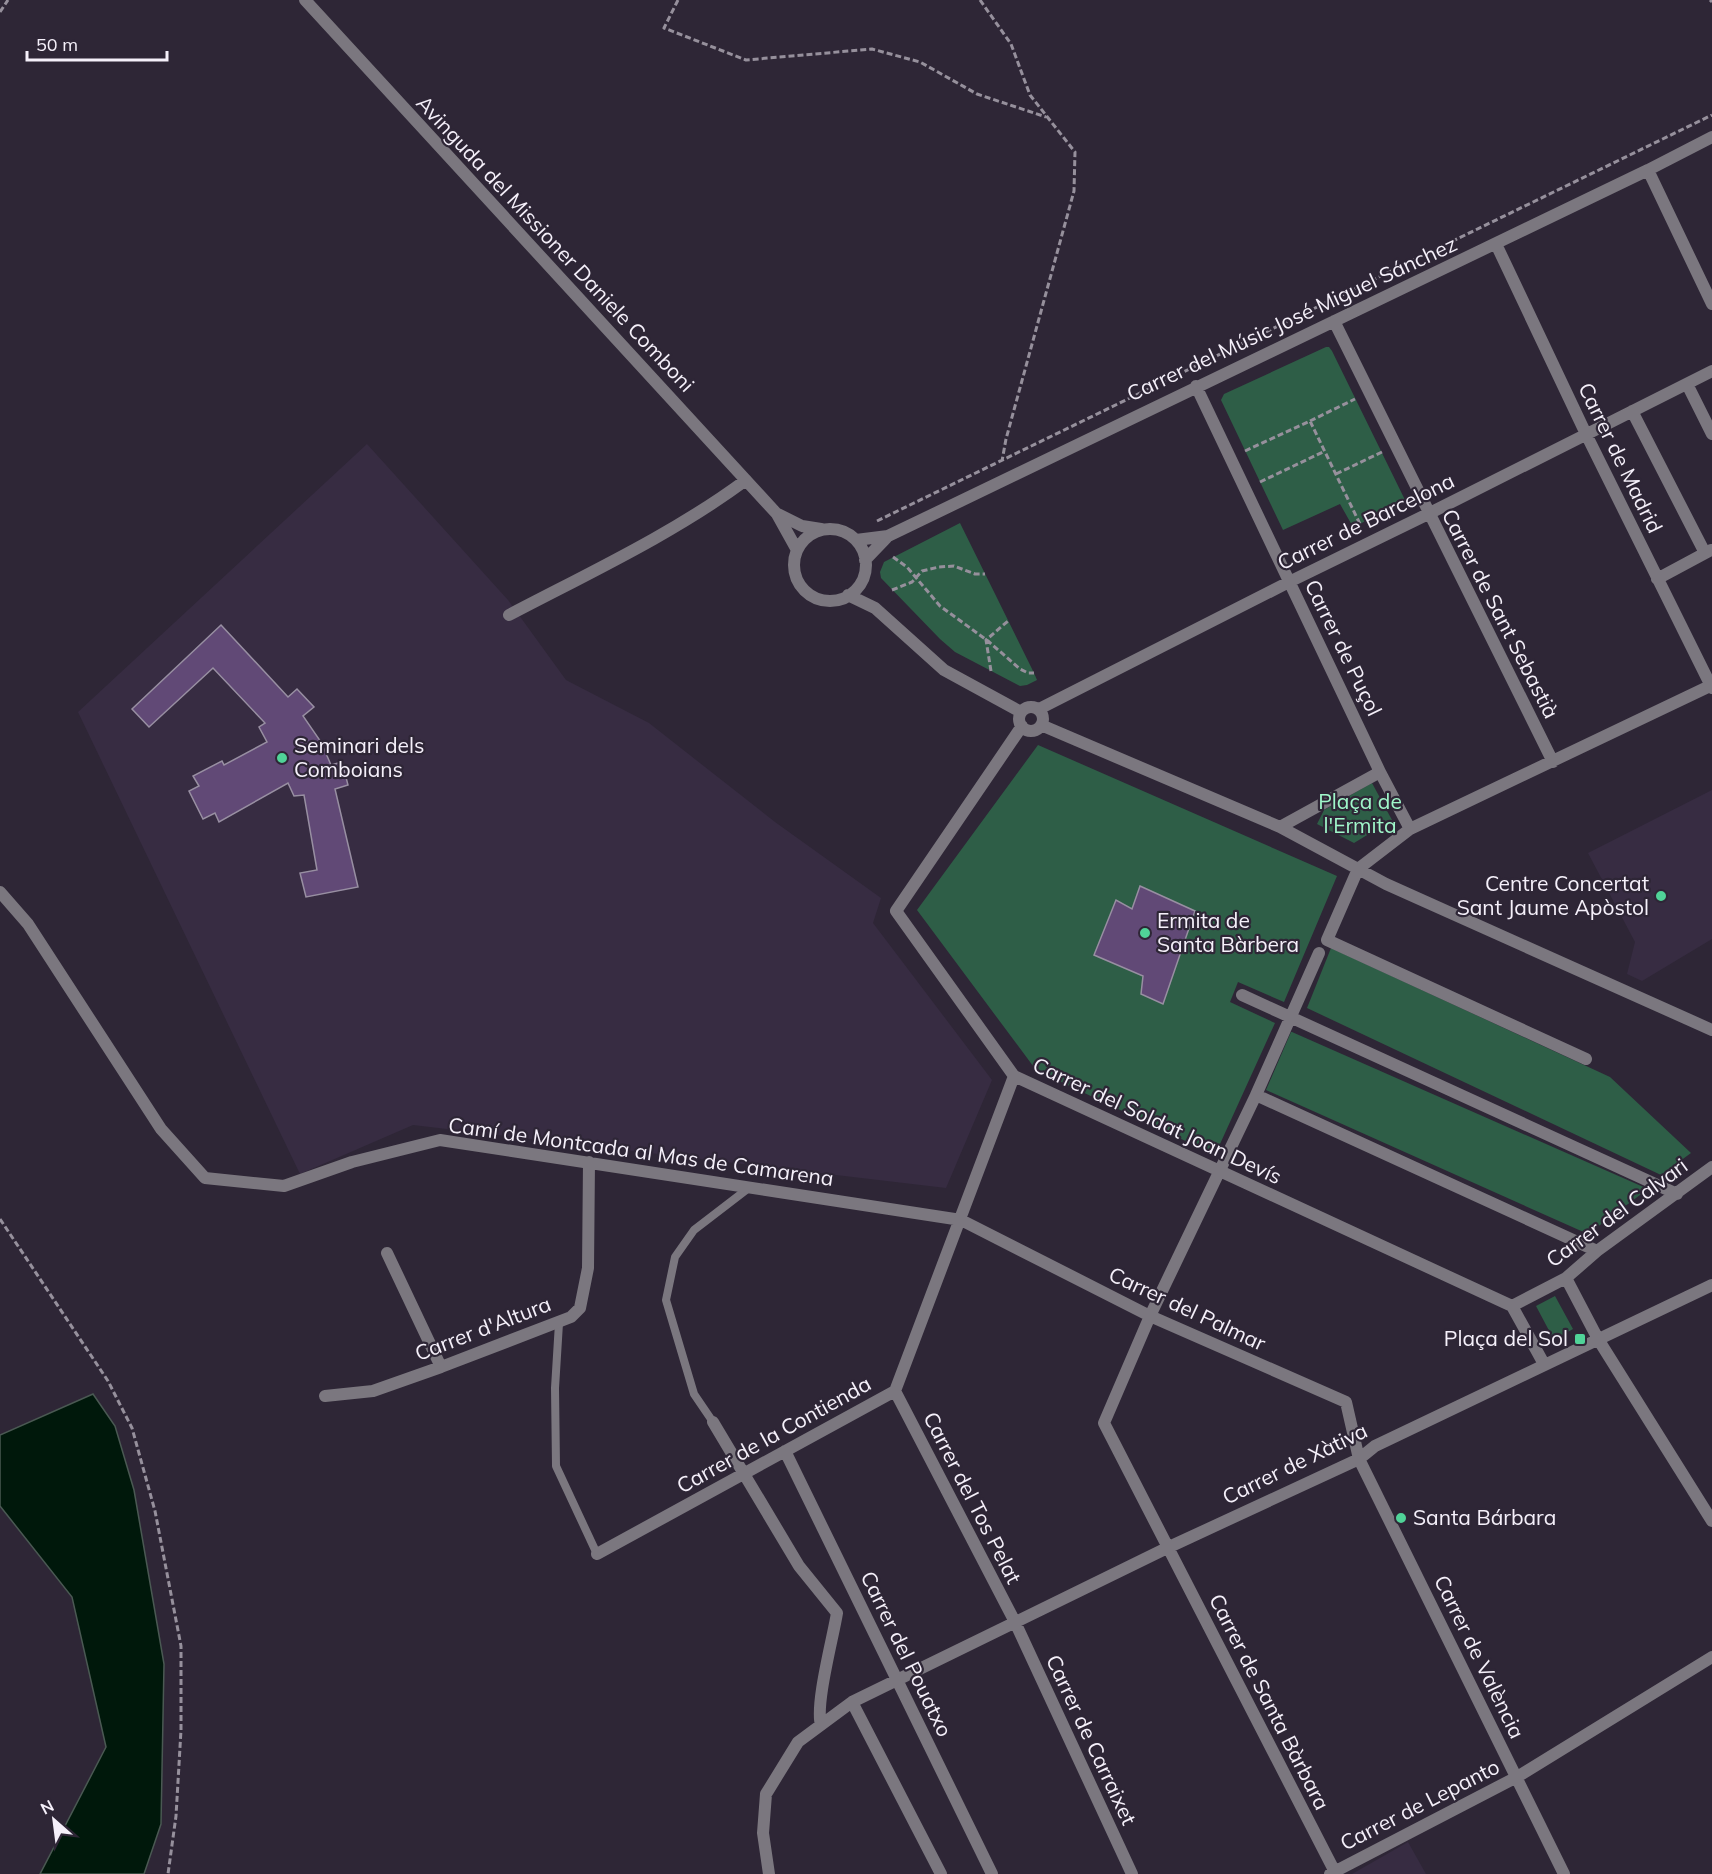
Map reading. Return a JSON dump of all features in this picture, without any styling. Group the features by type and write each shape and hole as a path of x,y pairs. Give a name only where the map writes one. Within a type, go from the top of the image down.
{"street":[{"name":"Avinguda del Missioner Daniele Comboni","path":"305,0 777,514 797,550"},
{"name":"Carrer del Músic José Miguel Sánchez","path":"856,540 888,536 1196,386 1496,244 1712,137"},
{"path":"1648,170 1712,304"},
{"name":"Carrer de Madrid","path":"1496,244 1586,435 1712,687"},
{"name":"Carrer de Sant Sebastià","path":"1334,321 1553,762"},
{"name":"Carrer de Barcelona","path":"1039,710 1289,582 1712,371"},
{"path":"1687,384 1712,434"},
{"name":"Carrer de Puçol","path":"1196,386 1380,772 1410,829"},
{"path":"1632,411 1708,551 1657,579"},
{"path":"509,615 622,555 715,502 746,480"},
{"name":"Avinguda del Missioner Daniele Comboni","path":"777,514 802,526 824,529"},
{"path":"824,529 836,529 856,540 863,550 865,560 863,579 857,588 838,600 826,601 805,592 794,572 794,560 803,540 824,529"},
{"name":"Carrer del Músic José Miguel Sánchez","path":"865,560 888,536"},
{"path":"863,579 875,608"},
{"path":"848,595 875,608 944,670 1021,712"},
{"path":"1586,1059 1327,940 1358,868 1410,829 1712,687"},
{"path":"1032,707 1039,710 1043,715 1041,725 1032,730 1022,726 1019,719 1021,712 1032,707"},
{"path":"1041,725 1280,827 1386,884 1712,1030"},
{"name":"Carrer del Soldat Joan Devís","path":"1022,726 896,911 1014,1076 1512,1306"},
{"path":"1280,827 1380,772"},
{"name":"Camí de Montcada al Mas de Camarena","path":"0,892 28,924 161,1129 205,1178 284,1186 352,1162 440,1140 961,1220"},
{"path":"1150,1316 1256,1095 1319,953"},
{"path":"1242,995 1677,1194"},
{"name":"Carrer de la Contienda","path":"597,1554 895,1391 1014,1076"},
{"path":"1256,1095 1597,1251"},
{"name":"Carrer d'Altura","path":"325,1396 373,1391 571,1317 580,1308 588,1268 589,1162"},
{"name":"Carrer del Calvari","path":"1512,1306 1566,1278 1597,1251 1712,1167"},
{"name":"Carrer del Palmar","path":"961,1220 1150,1316 1346,1402 1359,1459"},
{"path":"387,1253 441,1367"},
{"path":"1566,1278 1598,1340 1712,1521"},
{"name":"Carrer de Xàtiva","path":"769,1874 763,1833 766,1794 798,1742 852,1702 1167,1548 1359,1459 1375,1446 1712,1285"},
{"path":"1512,1306 1544,1364"},
{"name":"Carrer de Santa Bàrbara","path":"1150,1316 1104,1423 1334,1873"},
{"name":"Carrer del Tos Pelat","path":"895,1391 1015,1622"},
{"path":"713,1422 799,1566 837,1613 821,1700 819,1718 821,1725"},
{"name":"Carrer del Pouatxo","path":"785,1451 992,1874"},
{"name":"Carrer de València","path":"1359,1459 1564,1874"},
{"name":"Carrer de Carraixet","path":"1015,1622 1131,1874"},
{"name":"Carrer de Lepanto","path":"1334,1873 1517,1777 1712,1658"},
{"path":"852,1702 941,1874"}],"lane":[{"path":"713,1422 694,1394 666,1300 675,1257 694,1230 750,1187"},
{"path":"559,1323 555,1388 556,1466 597,1554"}],"path":[{"path":"0,12 8,0"},
{"path":"678,0 664,28 746,60 872,48 920,62 977,94 1048,117"},
{"path":"980,0 1011,44 1030,95 1075,152 1074,191 1006,439 1002,461 989,486"},
{"path":"876,521 1712,116"},
{"path":"1245,452 1356,399"},
{"path":"1310,421 1360,524"},
{"path":"1260,482 1325,451"},
{"path":"1336,474 1382,452"},
{"path":"893,557 907,567 940,606 1020,669 1034,673"},
{"path":"892,590 912,582 915,577 929,568 962,567 975,574 985,574"},
{"path":"986,640 1008,621"},
{"path":"986,640 991,671"},
{"path":"0,1219 108,1381 132,1428 155,1511 181,1646 180,1751 176,1816 168,1874"}],"shaded area":[{"path":"367,444 508,600 566,680 649,723 775,822 881,898 873,923 992,1080 946,1188 413,1125 300,1174 78,712"},
{"name":"Centre Concertat Sant Jaume Apòstol","path":"1712,790 1712,939 1642,981 1627,974 1635,942 1588,853"},
{"path":"93,1394 115,1426 134,1490 164,1664 161,1824 144,1874 40,1874 106,1747 72,1597 0,1506 0,1435"},
{"path":"1408,1842 1426,1874 1352,1874"}],"green space":[{"path":"1326,347 1332,351 1406,502 1353,527 1340,504 1283,530 1221,400 1224,394"},
{"path":"960,523 1037,680 1027,685 1020,686 955,652 881,578 880,572 884,562"},
{"path":"1038,745 1337,876 1284,1002 1238,982 1230,1002 1275,1023 1215,1155 1036,1070 917,910"},
{"name":"Plaça de l'Ermita","path":"1372,783 1392,820 1354,843 1317,824 1324,810"},
{"path":"1331,948 1610,1077 1691,1153 1661,1175 1307,1008"},
{"path":"1291,1032 1648,1189 1588,1234 1266,1090"},
{"path":"1555,1296 1573,1329 1554,1340 1536,1306"}],"building":[{"name":"Seminari dels Comboians","path":"221,625 288,697 297,689 314,707 303,716 321,742 331,765 342,762 348,785 335,789 358,887 306,897 300,873 317,870 304,795 294,796 288,783 219,822 215,813 203,819 189,791 199,786 193,776 222,761 224,765 267,742 259,727 265,723 213,668 149,727 132,709"},
{"name":"Ermita de Santa Bàrbera","path":"1140,886 1195,911 1163,1004 1141,994 1143,976 1094,955 1116,900 1132,909"}],"place":[{"name":"Seminari dels Comboians","path":"282,758"},
{"name":"Centre Concertat Sant Jaume Apòstol","path":"1661,896"},
{"name":"Ermita de Santa Bàrbera","path":"1145,933"},
{"name":"Plaça del Sol","path":"1580,1339"},
{"name":"Santa Bárbara","path":"1401,1518"}]}
